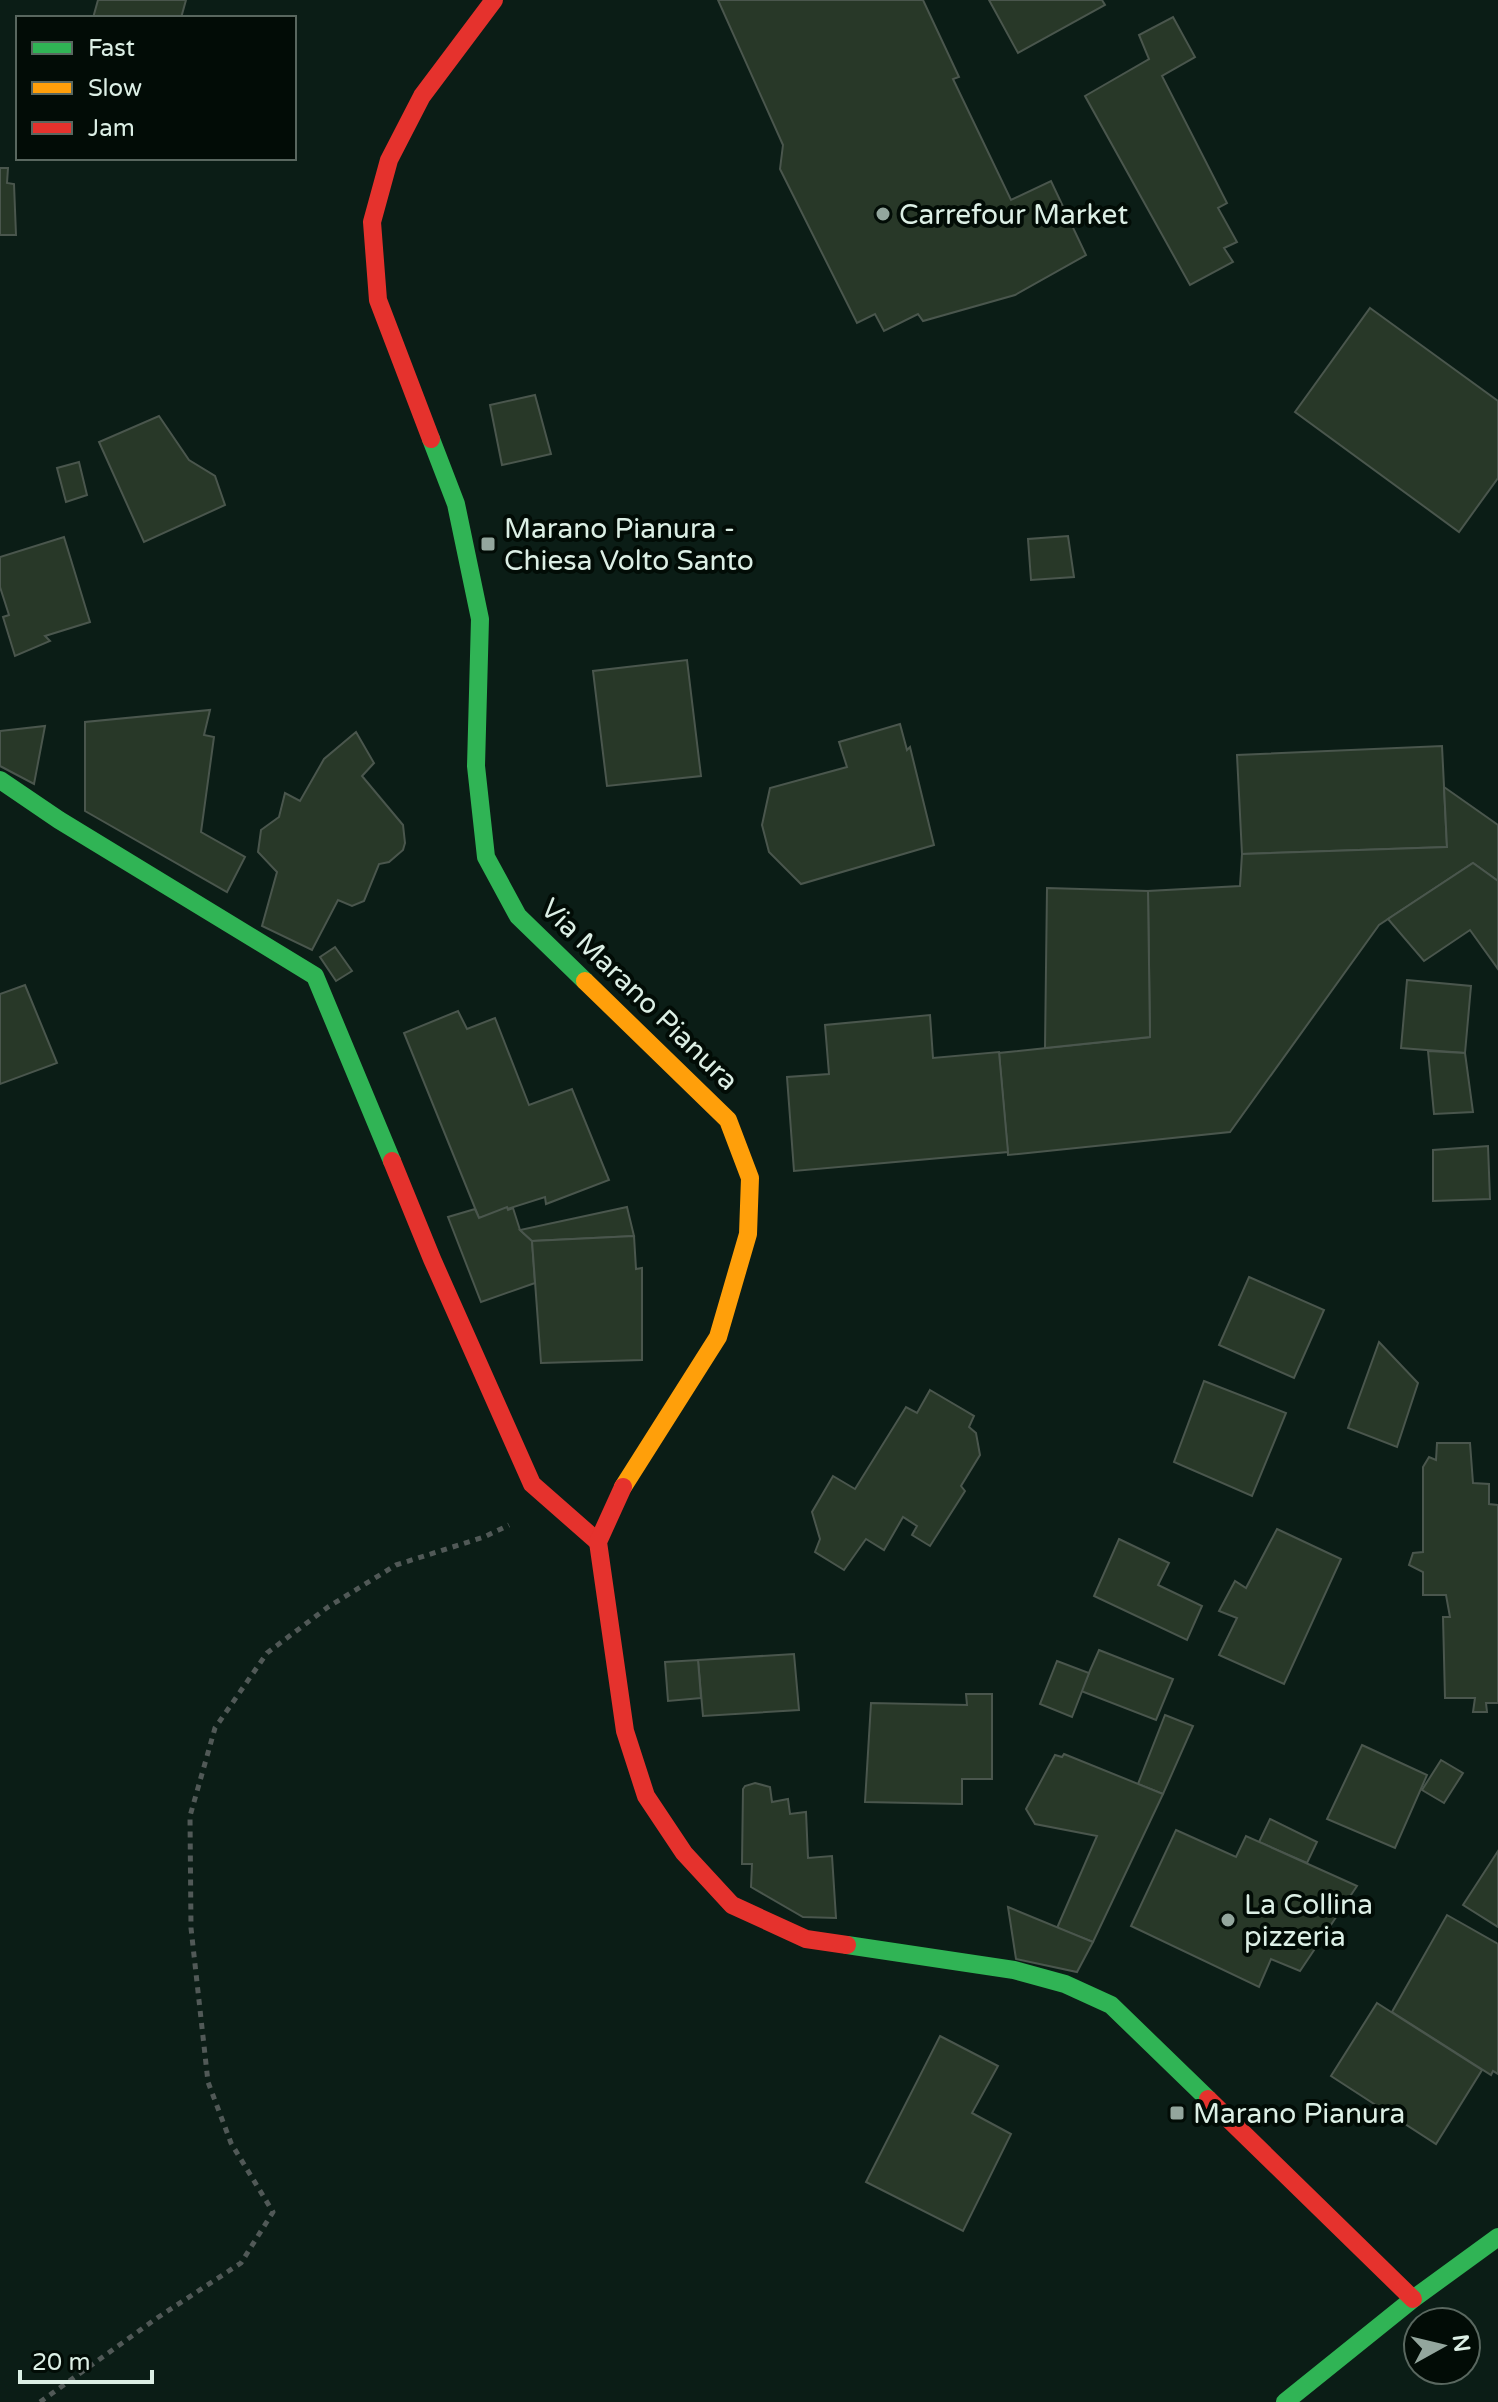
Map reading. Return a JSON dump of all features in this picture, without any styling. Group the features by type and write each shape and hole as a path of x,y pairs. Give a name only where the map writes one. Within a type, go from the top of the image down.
{"street":[{"name":"Via Marano Pianura","path":"494,0 422,96 389,160 372,222 378,300 456,504 480,619 476,766 486,857 518,916 728,1120 750,1178 748,1234 718,1337 627,1477 598,1542"},
{"path":"0,780 59,820 315,976 432,1259 532,1484 598,1542 625,1731 646,1796 684,1853 732,1905 806,1939 1014,1970 1065,1984 1111,2005 1413,2299"},
{"path":"1285,2402 1413,2299 1498,2237"}],"path":[{"path":"40,2402 157,2318 241,2263 273,2212 231,2143 208,2082 191,1928 190,1816 215,1728 267,1653 328,1607 396,1565 484,1537 554,1503"}],"building":[{"path":"98,0 186,0 182,16 94,16"},
{"path":"718,0 923,0 959,77 953,79 1011,200 1051,181 1086,255 1015,295 923,321 918,314 884,331 875,314 857,323 780,169 783,145"},
{"path":"989,0 1102,0 1105,5 1018,53"},
{"path":"1173,17 1195,57 1162,76 1227,203 1218,208 1237,242 1224,248 1233,262 1190,285 1085,96 1149,59 1139,35"},
{"path":"0,168 8,168 7,183 14,184 16,235 0,235"},
{"path":"1370,308 1498,401 1498,478 1459,532 1295,412"},
{"path":"535,395 551,454 502,465 490,405"},
{"path":"159,416 189,460 215,476 225,505 144,542 99,442"},
{"path":"79,462 87,495 66,502 57,468"},
{"path":"1068,536 1074,577 1031,580 1028,539"},
{"path":"64,537 90,622 45,636 50,641 15,656 3,617 9,615 0,587 0,557"},
{"path":"687,660 701,776 607,786 593,671"},
{"path":"210,710 204,735 214,737 201,832 245,857 227,892 85,811 85,722"},
{"path":"900,724 907,750 910,747 934,845 801,884 769,852 762,825 770,788 847,767 839,742"},
{"path":"45,726 34,784 0,766 0,731"},
{"path":"356,732 374,763 362,776 403,825 405,843 403,850 389,862 379,864 364,901 352,906 338,900 312,950 262,926 277,872 258,852 261,830 279,817 285,793 300,801 324,759"},
{"path":"1442,746 1447,847 1242,854 1237,755"},
{"path":"1444,787 1498,825 1498,881 1473,863 1379,925 1230,1132 1008,1155 999,1053 1150,1037 1148,891 1240,886 1242,854 1447,847"},
{"path":"1473,863 1498,881 1498,969 1470,930 1424,961 1388,919"},
{"path":"1047,888 1148,891 1150,1037 1045,1048"},
{"path":"335,947 352,971 336,981 320,957"},
{"path":"1407,980 1471,986 1465,1053 1401,1048"},
{"path":"25,985 57,1063 0,1084 0,994"},
{"path":"458,1011 467,1029 495,1018 529,1105 572,1089 609,1180 546,1204 545,1197 479,1218 404,1033"},
{"path":"930,1015 933,1058 999,1052 1008,1152 794,1171 787,1077 829,1074 825,1025"},
{"path":"1428,1051 1465,1053 1473,1112 1434,1114"},
{"path":"1488,1146 1490,1199 1433,1201 1433,1150"},
{"path":"507,1207 508,1210 513,1208 520,1230 532,1241 535,1283 481,1302 448,1217 475,1209 479,1218"},
{"path":"627,1207 634,1236 532,1241 520,1230"},
{"path":"634,1236 636,1269 642,1268 642,1360 541,1363 532,1241"},
{"path":"1249,1277 1324,1310 1294,1378 1219,1345"},
{"path":"1379,1342 1418,1383 1397,1447 1348,1428"},
{"path":"1204,1381 1286,1413 1252,1496 1174,1462"},
{"path":"930,1390 974,1416 969,1427 976,1433 980,1455 961,1486 965,1491 930,1546 912,1535 917,1526 903,1517 884,1550 866,1539 844,1570 815,1552 820,1539 812,1512 833,1476 855,1489 906,1407 917,1413"},
{"path":"1437,1443 1470,1443 1473,1483 1489,1484 1489,1504 1498,1505 1498,1703 1486,1703 1487,1712 1473,1712 1475,1698 1445,1698 1443,1617 1450,1617 1446,1595 1423,1595 1423,1572 1409,1565 1413,1553 1423,1552 1423,1467 1429,1457 1436,1460"},
{"path":"1277,1529 1341,1559 1284,1684 1219,1655 1237,1618 1219,1611 1235,1581 1246,1588"},
{"path":"1119,1539 1169,1563 1158,1585 1202,1606 1187,1640 1094,1596"},
{"path":"1099,1650 1173,1679 1156,1720 1081,1691"},
{"path":"794,1654 799,1710 703,1716 698,1660"},
{"path":"698,1660 701,1698 668,1701 665,1662"},
{"path":"1057,1661 1089,1673 1072,1717 1040,1704"},
{"path":"966,1694 992,1694 992,1779 962,1779 962,1804 865,1802 871,1703 967,1705"},
{"path":"1165,1715 1193,1726 1163,1794 1138,1784"},
{"path":"1362,1745 1427,1775 1395,1848 1327,1819"},
{"path":"1064,1754 1163,1794 1093,1942 1057,1928 1097,1836 1035,1824 1026,1809 1055,1755 1062,1757"},
{"path":"1441,1760 1463,1773 1444,1803 1422,1790"},
{"path":"755,1783 770,1787 772,1802 788,1799 790,1814 806,1812 808,1858 832,1856 836,1918 803,1917 751,1887 752,1864 742,1864 743,1789"},
{"path":"1270,1819 1317,1842 1307,1863 1259,1842"},
{"path":"1176,1830 1236,1857 1246,1836 1357,1886 1300,1971 1271,1959 1259,1987 1131,1926"},
{"path":"1498,1851 1498,1927 1463,1905"},
{"path":"1008,1907 1093,1942 1077,1972 1016,1959"},
{"path":"1447,1915 1498,1944 1498,2074 1493,2071 1491,2075 1392,2012"},
{"path":"1377,2003 1482,2070 1436,2144 1331,2076"},
{"path":"940,2036 998,2066 972,2113 1011,2134 963,2231 866,2182"}],"traffic: fast":[{"path":"431,439 456,504 480,619 476,766 486,857 518,916 585,981"},
{"path":"0,780 59,820 315,976 392,1161"},
{"path":"847,1945 1014,1970 1065,1984 1111,2005 1208,2099"},
{"path":"1285,2402 1413,2299 1498,2237"}],"traffic: slow":[{"path":"585,981 728,1120 750,1178 748,1234 718,1337 623,1487"}],"traffic: jam":[{"path":"431,439 378,300 372,222 389,160 422,96 494,0"},
{"path":"392,1161 532,1484 598,1542"},
{"path":"623,1487 598,1542 625,1731 646,1796 684,1853 732,1905 806,1939 847,1945"},
{"path":"1208,2099 1413,2299"}],"place":[{"name":"Carrefour Market","path":"883,214"},
{"name":"Marano Pianura - Chiesa Volto Santo","path":"488,544"},
{"name":"La Collina pizzeria","path":"1228,1920"},
{"name":"Marano Pianura","path":"1177,2113"}]}
